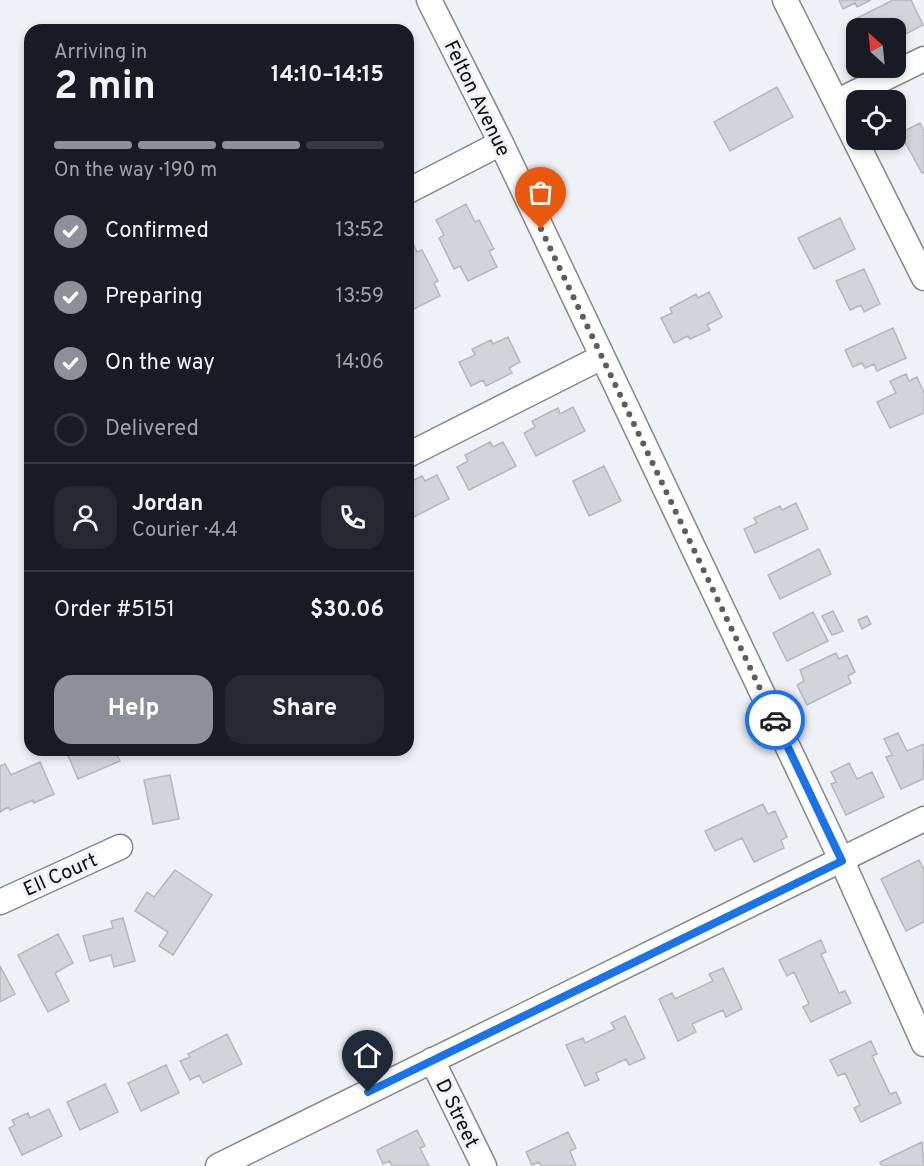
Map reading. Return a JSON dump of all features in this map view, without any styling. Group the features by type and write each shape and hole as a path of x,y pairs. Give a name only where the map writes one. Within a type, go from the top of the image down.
{"street":[{"name":"Felton Avenue","path":"429,0 501,143 842,861 924,1044"},
{"path":"786,0 924,278"},
{"path":"836,102 924,58"},
{"path":"414,188 501,143"},
{"path":"414,451 602,357"},
{"path":"218,1166 924,819"},
{"name":"Ell Court","path":"0,902 120,847"},
{"name":"D Street","path":"432,1060 484,1166"}],"building":[{"path":"839,0 871,0 857,7 855,3 843,9"},
{"path":"893,0 911,0 923,25 906,34 906,18 857,18"},
{"path":"777,87 793,117 730,151 714,122"},
{"path":"920,123 924,131 924,172 922,173 906,144 906,130"},
{"path":"466,204 475,222 479,220 494,249 489,251 497,267 468,281 460,266 454,269 439,238 444,235 436,220"},
{"path":"840,218 855,249 814,269 798,238"},
{"path":"414,246 417,252 422,250 438,281 434,283 440,296 414,309"},
{"path":"864,269 880,304 864,312 861,305 850,310 836,281"},
{"path":"709,292 722,317 707,325 710,330 690,339 688,336 674,343 661,318 672,313 670,308 696,294 698,298"},
{"path":"893,328 906,358 877,371 874,364 865,368 862,363 853,367 845,350"},
{"path":"508,337 520,362 509,368 512,373 486,386 483,380 471,386 459,362 475,355 472,349 491,340 493,344"},
{"path":"906,374 909,381 917,377 924,393 924,413 890,428 877,402 896,393 890,381"},
{"path":"573,407 585,431 536,456 524,433 535,427 532,421 558,408 560,414"},
{"path":"490,442 493,447 503,442 516,466 469,490 457,467 468,461 465,455"},
{"path":"604,466 621,501 589,516 573,481"},
{"path":"437,475 449,499 414,517 414,480 422,476 425,481"},
{"path":"796,503 808,529 755,553 744,529 757,523 754,518 780,506 782,510"},
{"path":"819,549 831,574 780,599 768,575"},
{"path":"833,611 843,631 832,635 822,616"},
{"path":"813,612 828,641 787,661 773,633"},
{"path":"867,616 871,624 862,629 858,620"},
{"path":"836,653 839,659 847,655 855,672 848,676 851,683 807,705 797,685 804,681 800,670"},
{"path":"898,733 907,751 924,744 923,779 901,789 886,757 892,755 884,739"},
{"path":"68,756 118,756 120,761 78,779"},
{"path":"40,762 54,794 10,810 8,807 0,812 0,766 5,764 11,775"},
{"path":"849,763 857,779 872,772 884,797 846,815 831,784 836,782 831,772"},
{"path":"170,775 179,819 153,824 144,780"},
{"path":"763,804 768,814 775,811 787,837 781,840 784,848 754,862 742,838 715,851 705,831"},
{"path":"919,860 924,870 924,922 906,931 881,879"},
{"path":"175,870 212,895 173,955 159,946 168,932 135,911 147,892 154,897"},
{"path":"123,918 135,961 114,967 111,955 90,961 83,936 113,928 111,921"},
{"path":"58,934 73,963 55,973 69,1001 48,1012 18,955"},
{"path":"821,940 826,952 821,954 839,993 845,991 851,1003 811,1022 803,1007 809,1004 794,972 787,976 779,960"},
{"path":"0,966 15,994 0,1002"},
{"path":"723,968 742,1009 726,1017 723,1010 692,1024 696,1032 678,1041 659,999 672,993 675,999 713,981 709,974"},
{"path":"625,1016 645,1058 629,1065 626,1059 596,1073 599,1080 585,1086 566,1045 583,1038 585,1043 615,1029 611,1023"},
{"path":"227,1034 242,1064 203,1083 199,1075 190,1080 180,1061 190,1057 188,1054"},
{"path":"871,1041 877,1054 872,1056 890,1094 896,1092 901,1103 861,1122 854,1108 860,1105 845,1073 838,1076 830,1060"},
{"path":"166,1065 179,1093 141,1111 128,1083"},
{"path":"105,1084 118,1112 80,1130 67,1102"},
{"path":"49,1109 62,1136 22,1155 9,1128 15,1125 12,1120 28,1113 30,1118"},
{"path":"417,1130 425,1146 420,1148 429,1166 392,1166 390,1161 383,1164 377,1150"},
{"path":"568,1132 576,1148 570,1151 576,1166 541,1166 539,1162 532,1165 526,1152"},
{"path":"922,1142 924,1166 882,1166 880,1162"}],"way so far":[{"path":"541,229 775,720"}],"route":[{"path":"368,1092 842,861 775,720"}]}
